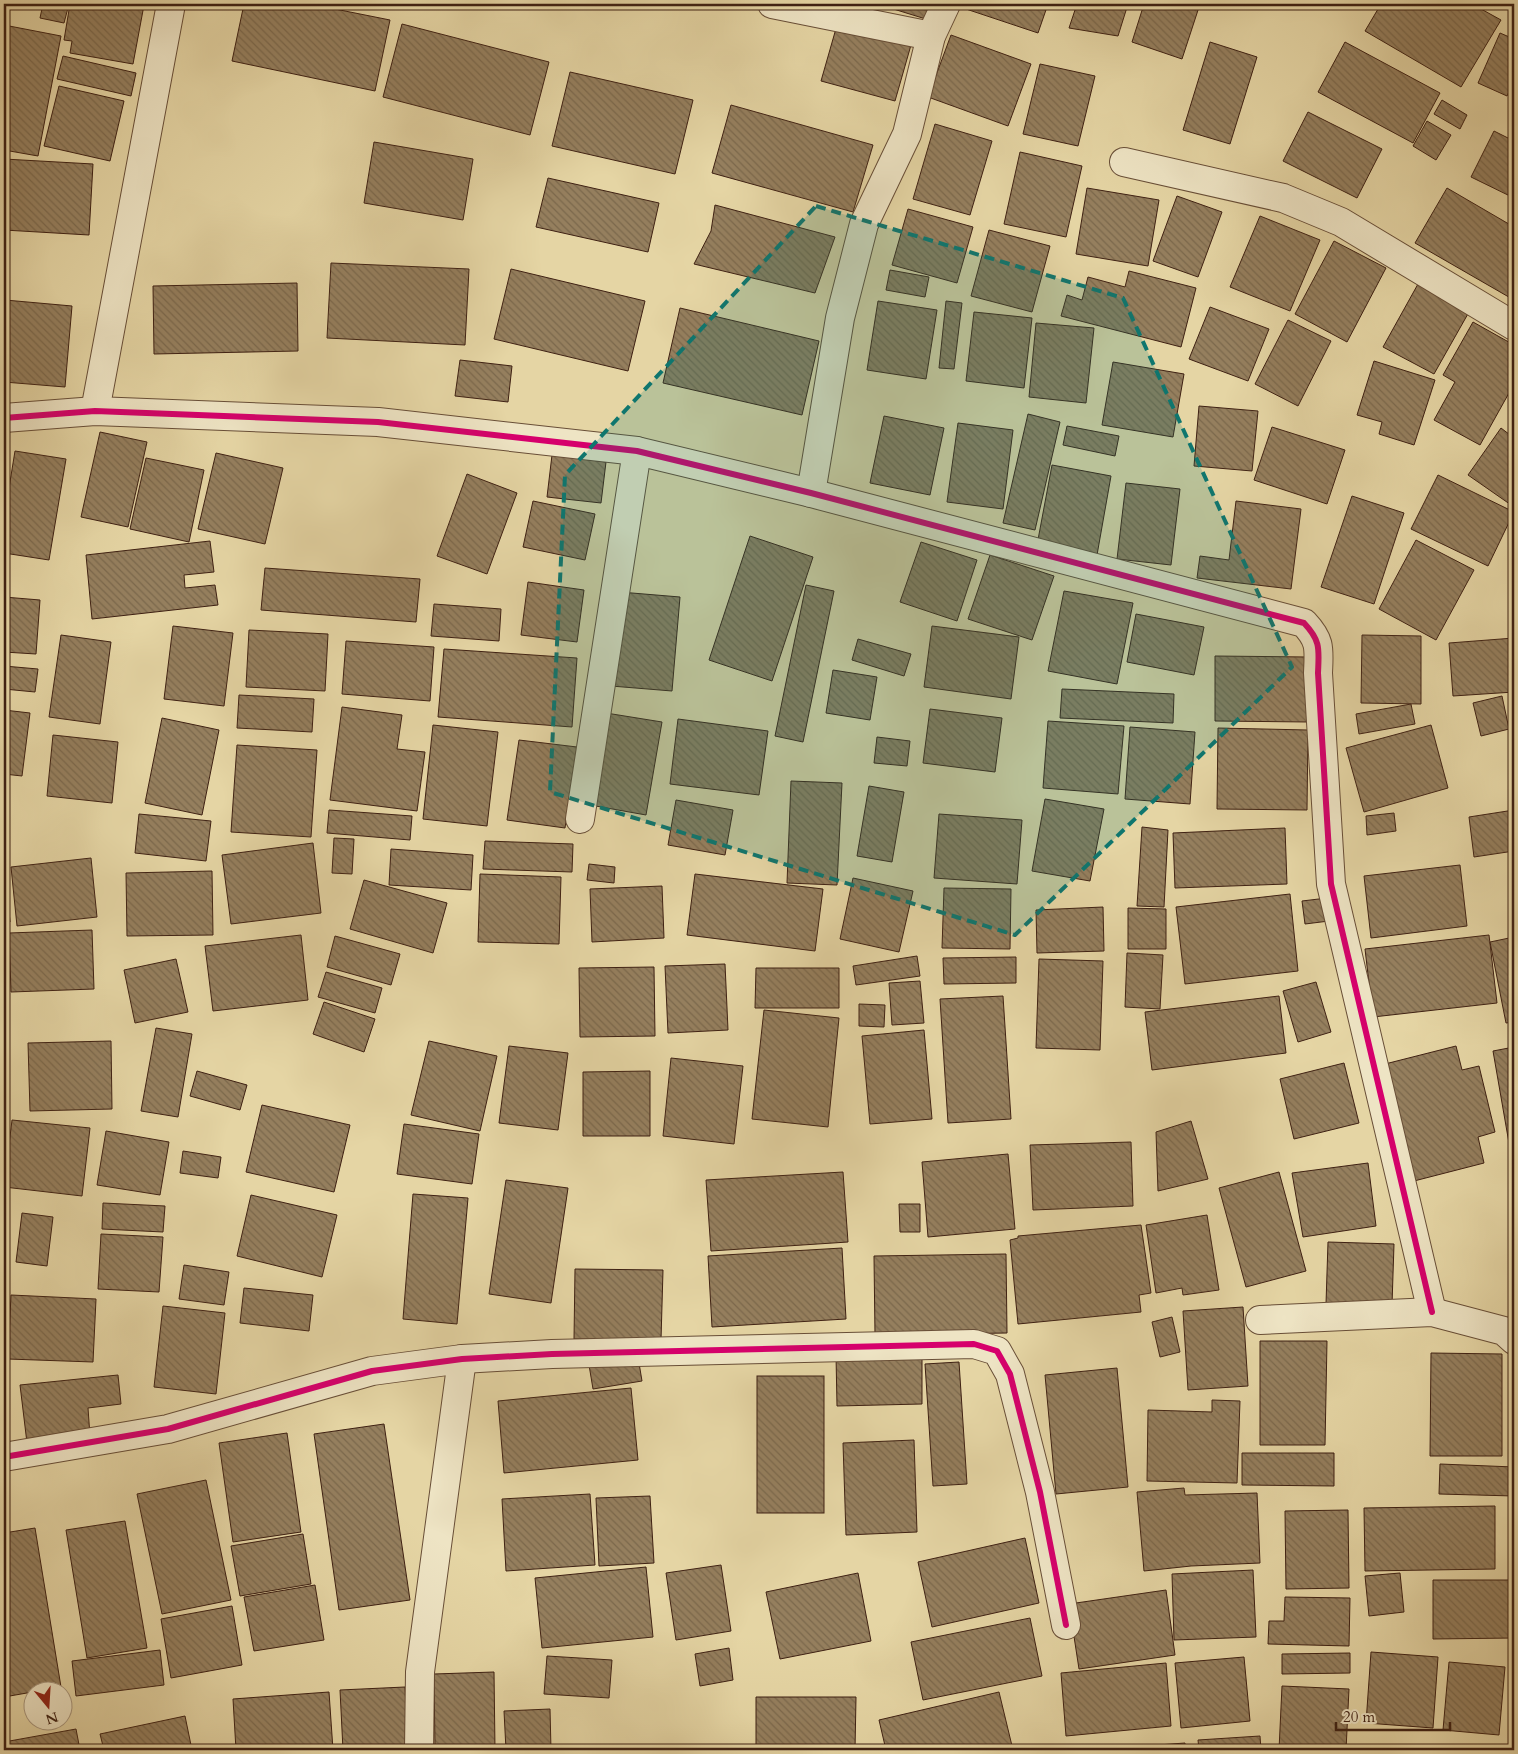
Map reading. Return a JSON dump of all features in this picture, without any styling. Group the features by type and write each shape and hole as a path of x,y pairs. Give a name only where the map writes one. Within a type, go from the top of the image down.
{"street":[{"path":"772,4 930,36"},
{"path":"811,493 840,318 864,224 907,134 930,36 946,4"},
{"path":"95,411 166,5"},
{"path":"1124,162 1283,198 1341,222 1514,326"},
{"path":"4,418 95,411 378,422 637,451 811,493 1304,623 1314,635 1319,650 1318,673 1331,884 1432,1312"},
{"path":"580,819 637,451"},
{"path":"1260,1320 1432,1312 1504,1331 1514,1340"},
{"path":"4,1457 168,1429 372,1371 462,1359 552,1354 974,1344 997,1351 1010,1374 1040,1492 1066,1625"},
{"path":"419,1750 420,1672 462,1359"}],"highlighted area":[{"path":"816,206 1123,298 1292,667 1015,935 550,792 565,475"}],"building":[{"path":"43,4 69,4 64,23 40,18"},
{"path":"70,4 144,5 133,64 70,53 72,41 64,40"},
{"path":"244,4 310,4 390,20 375,91 232,61"},
{"path":"888,4 934,4 929,20 887,7"},
{"path":"964,4 1048,4 1038,33 963,8"},
{"path":"1077,4 1128,4 1118,36 1069,28"},
{"path":"1144,4 1200,4 1182,59 1132,42"},
{"path":"1381,4 1472,4 1501,20 1461,87 1365,31"},
{"path":"402,24 549,62 530,135 383,97"},
{"path":"4,25 61,36 38,156 4,150"},
{"path":"837,25 911,45 895,101 821,81"},
{"path":"1500,33 1514,39 1514,81 1507,96 1478,83"},
{"path":"951,35 1031,64 1008,126 928,97"},
{"path":"1210,42 1257,57 1230,144 1183,130"},
{"path":"1345,42 1440,93 1413,143 1318,92"},
{"path":"63,56 136,73 131,96 57,79"},
{"path":"1040,64 1095,76 1078,146 1023,134"},
{"path":"570,72 693,100 675,174 552,146"},
{"path":"59,86 124,101 110,161 44,146"},
{"path":"1442,100 1467,115 1460,129 1434,114"},
{"path":"731,105 873,145 853,212 712,173"},
{"path":"1308,112 1382,149 1357,198 1283,161"},
{"path":"1427,121 1451,135 1436,160 1413,146"},
{"path":"935,124 992,141 970,215 913,199"},
{"path":"1494,131 1514,141 1514,198 1471,177"},
{"path":"374,142 473,159 463,220 364,203"},
{"path":"1020,152 1082,166 1066,237 1004,224"},
{"path":"4,159 93,164 89,235 4,230"},
{"path":"548,178 659,203 648,252 536,227"},
{"path":"1087,188 1159,200 1148,266 1076,254"},
{"path":"1447,188 1514,227 1514,300 1415,243"},
{"path":"1177,196 1222,212 1198,277 1153,261"},
{"path":"715,205 835,237 815,293 694,264 711,231"},
{"path":"908,209 973,227 957,283 892,265"},
{"path":"1260,216 1320,240 1290,311 1230,287"},
{"path":"989,230 1050,246 1032,312 971,296"},
{"path":"1334,241 1386,268 1347,342 1295,314"},
{"path":"331,263 469,269 465,345 327,338"},
{"path":"511,269 645,301 628,371 494,339"},
{"path":"890,270 929,277 925,297 886,290"},
{"path":"1129,271 1196,288 1181,347 1061,316 1067,295 1082,300 1088,277 1125,287"},
{"path":"297,283 298,351 154,354 153,286"},
{"path":"1418,284 1469,312 1434,374 1383,347"},
{"path":"5,300 72,306 65,387 4,382"},
{"path":"878,301 937,310 926,379 867,370"},
{"path":"946,301 962,303 954,369 939,368"},
{"path":"1210,307 1269,329 1248,381 1189,359"},
{"path":"680,308 819,341 802,415 663,383"},
{"path":"974,312 1032,318 1024,388 966,381"},
{"path":"1288,320 1331,341 1298,406 1255,384"},
{"path":"1473,322 1514,345 1514,384 1480,445 1434,420 1455,382 1443,375"},
{"path":"1036,323 1094,328 1086,403 1029,397"},
{"path":"460,360 512,366 508,402 455,396"},
{"path":"1374,361 1435,380 1414,445 1379,434 1382,422 1357,415"},
{"path":"1113,362 1184,374 1173,437 1102,425"},
{"path":"1199,406 1258,411 1252,471 1194,466"},
{"path":"1028,414 1060,422 1035,530 1003,523"},
{"path":"884,416 944,428 930,495 870,483"},
{"path":"958,423 1013,430 1003,509 947,502"},
{"path":"1067,426 1119,436 1115,456 1063,445"},
{"path":"1272,427 1345,450 1327,504 1254,480"},
{"path":"1501,428 1514,438 1514,507 1468,475"},
{"path":"100,432 147,442 128,527 81,517"},
{"path":"15,451 66,459 49,560 4,553 4,519"},
{"path":"216,453 283,468 265,544 198,529"},
{"path":"552,455 606,462 601,503 547,497"},
{"path":"146,458 204,470 189,542 130,529"},
{"path":"1052,465 1111,476 1097,555 1037,545"},
{"path":"467,474 517,493 487,574 437,556"},
{"path":"1438,475 1514,512 1488,566 1411,529"},
{"path":"1126,483 1180,489 1171,565 1117,559"},
{"path":"1352,496 1404,513 1374,604 1321,587"},
{"path":"533,501 595,514 585,560 523,547"},
{"path":"1236,501 1301,509 1291,589 1197,578 1200,556 1229,560"},
{"path":"750,536 813,557 772,681 709,660"},
{"path":"1416,540 1474,570 1436,640 1379,609"},
{"path":"210,541 214,572 184,575 185,588 215,585 218,605 92,619 86,555"},
{"path":"921,542 977,560 957,621 900,602"},
{"path":"990,555 1054,576 1032,640 968,619"},
{"path":"265,568 420,579 416,622 261,610"},
{"path":"528,582 584,590 577,642 521,635"},
{"path":"806,585 834,591 803,742 775,736"},
{"path":"1064,591 1133,603 1117,684 1048,671"},
{"path":"620,592 680,597 672,691 611,686"},
{"path":"4,597 40,600 36,654 4,652"},
{"path":"434,604 501,609 499,641 431,636"},
{"path":"1136,614 1204,627 1194,675 1127,662"},
{"path":"173,626 233,633 224,706 164,699"},
{"path":"932,626 1019,637 1011,699 924,687"},
{"path":"249,630 328,634 325,691 246,687"},
{"path":"61,635 111,642 100,724 49,717"},
{"path":"1362,635 1421,636 1421,704 1361,703"},
{"path":"1514,638 1514,692 1453,696 1449,643"},
{"path":"858,639 911,654 904,676 852,660"},
{"path":"346,641 434,647 430,701 342,694"},
{"path":"444,649 577,658 572,727 438,717"},
{"path":"1215,656 1308,657 1308,722 1215,721"},
{"path":"4,666 38,669 35,692 4,689"},
{"path":"833,670 877,677 870,720 826,713"},
{"path":"1062,689 1174,694 1173,723 1060,718"},
{"path":"239,695 314,699 312,732 237,728"},
{"path":"1502,696 1509,729 1481,736 1473,703"},
{"path":"1411,704 1415,724 1359,734 1356,714"},
{"path":"342,707 402,715 397,749 425,752 417,811 330,800"},
{"path":"930,709 1002,718 995,772 923,763"},
{"path":"4,710 30,713 22,776 4,774"},
{"path":"606,713 662,722 646,815 590,805"},
{"path":"162,718 219,730 202,815 145,803"},
{"path":"678,719 768,731 759,795 670,784"},
{"path":"1048,721 1124,726 1118,794 1043,788"},
{"path":"433,725 498,732 487,826 423,819"},
{"path":"1431,725 1448,788 1364,812 1346,748"},
{"path":"1130,727 1195,732 1190,804 1125,799"},
{"path":"1218,728 1308,730 1307,810 1217,809"},
{"path":"53,735 118,742 112,803 47,796"},
{"path":"877,737 910,741 907,766 874,763"},
{"path":"519,740 577,747 565,828 507,820"},
{"path":"237,745 317,750 311,837 231,832"},
{"path":"791,781 842,783 837,885 787,883"},
{"path":"869,786 904,792 892,862 857,856"},
{"path":"1045,799 1104,809 1090,881 1032,871"},
{"path":"676,800 733,810 725,855 668,845"},
{"path":"4,802 8,802 9,863 4,864"},
{"path":"329,810 412,816 410,840 327,833"},
{"path":"1514,810 1514,851 1474,857 1469,817"},
{"path":"1394,813 1396,831 1367,835 1366,816"},
{"path":"139,814 211,821 206,861 135,853"},
{"path":"939,814 1022,820 1017,884 934,878"},
{"path":"1142,827 1168,830 1164,907 1137,906"},
{"path":"1285,828 1287,884 1175,888 1173,833"},
{"path":"334,838 354,839 352,874 332,873"},
{"path":"485,841 573,844 572,872 483,869"},
{"path":"313,843 321,913 231,924 222,855"},
{"path":"391,849 473,855 471,890 389,885"},
{"path":"91,858 97,917 17,926 11,867"},
{"path":"589,864 615,867 614,883 587,880"},
{"path":"1460,865 1467,926 1371,938 1364,876"},
{"path":"212,871 213,935 127,936 126,873"},
{"path":"480,874 561,877 559,944 478,942"},
{"path":"695,874 823,889 815,951 687,935"},
{"path":"4,878 6,878 10,922 4,923"},
{"path":"853,878 913,891 899,952 840,939"},
{"path":"364,880 447,903 433,953 350,929"},
{"path":"662,886 664,938 592,942 590,889"},
{"path":"944,888 1011,889 1010,949 942,948"},
{"path":"1290,894 1298,971 1185,984 1176,907"},
{"path":"1327,898 1329,921 1305,924 1302,901"},
{"path":"1103,907 1104,951 1037,953 1036,910"},
{"path":"1128,908 1166,909 1166,949 1128,949"},
{"path":"92,930 94,989 11,992 9,933"},
{"path":"301,935 308,1000 213,1011 205,946"},
{"path":"1489,935 1497,1003 1373,1017 1365,949"},
{"path":"335,936 400,954 391,985 327,967"},
{"path":"1514,937 1514,1022 1506,1023 1490,942"},
{"path":"1127,953 1163,955 1160,1009 1125,1007"},
{"path":"917,956 920,976 856,985 853,966"},
{"path":"1016,957 1016,983 944,984 943,958"},
{"path":"176,959 188,1012 135,1023 124,970"},
{"path":"1039,959 1103,961 1100,1050 1036,1048"},
{"path":"725,964 728,1030 668,1033 665,966"},
{"path":"654,967 655,1036 580,1037 579,968"},
{"path":"756,968 839,968 839,1008 755,1008"},
{"path":"326,972 382,988 375,1013 318,997"},
{"path":"920,981 924,1023 892,1025 889,983"},
{"path":"1316,982 1331,1032 1298,1042 1283,991"},
{"path":"1003,996 1011,1119 948,1123 940,999"},
{"path":"1279,996 1286,1053 1152,1070 1145,1012"},
{"path":"324,1002 375,1019 364,1052 313,1034"},
{"path":"859,1004 885,1005 884,1027 859,1026"},
{"path":"764,1010 839,1018 828,1127 752,1119"},
{"path":"156,1028 192,1034 178,1117 141,1111"},
{"path":"924,1030 932,1119 870,1124 862,1036"},
{"path":"111,1041 112,1109 30,1111 28,1043"},
{"path":"429,1041 497,1056 480,1131 411,1115"},
{"path":"509,1046 568,1053 558,1130 499,1123"},
{"path":"1456,1046 1462,1070 1479,1066 1495,1132 1478,1137 1484,1163 1414,1181 1385,1064"},
{"path":"1514,1047 1514,1172 1493,1051"},
{"path":"671,1058 743,1066 734,1144 663,1136"},
{"path":"1344,1063 1359,1123 1294,1139 1280,1079"},
{"path":"197,1071 247,1085 240,1110 190,1096"},
{"path":"650,1071 650,1136 583,1136 583,1072"},
{"path":"262,1105 350,1125 334,1192 246,1172"},
{"path":"12,1120 90,1128 82,1196 4,1187"},
{"path":"1191,1121 1208,1179 1158,1191 1156,1132"},
{"path":"404,1124 479,1134 472,1184 397,1174"},
{"path":"106,1131 169,1142 160,1195 97,1185"},
{"path":"1131,1142 1133,1206 1033,1210 1030,1145"},
{"path":"183,1151 221,1157 218,1178 180,1173"},
{"path":"1008,1154 1015,1229 928,1237 922,1162"},
{"path":"1368,1163 1376,1226 1303,1237 1292,1173"},
{"path":"843,1172 848,1242 711,1251 706,1180"},
{"path":"1279,1172 1306,1271 1246,1287 1219,1188"},
{"path":"506,1180 568,1188 551,1303 489,1294"},
{"path":"413,1194 468,1198 457,1324 403,1319"},
{"path":"251,1195 337,1215 322,1277 237,1256"},
{"path":"103,1203 165,1206 163,1232 102,1229"},
{"path":"899,1204 920,1204 920,1232 900,1232"},
{"path":"22,1213 53,1217 47,1266 16,1262"},
{"path":"1207,1215 1219,1290 1183,1295 1182,1288 1156,1293 1146,1225"},
{"path":"1141,1225 1151,1293 1139,1295 1141,1312 1018,1324 1010,1240 1018,1238 1018,1236"},
{"path":"101,1234 163,1237 159,1292 98,1289"},
{"path":"1328,1242 1394,1244 1392,1305 1326,1304"},
{"path":"842,1248 846,1319 712,1327 708,1256"},
{"path":"1006,1254 1007,1333 875,1335 874,1256"},
{"path":"184,1265 229,1272 224,1305 179,1299"},
{"path":"575,1269 663,1270 661,1340 574,1339"},
{"path":"244,1288 313,1295 309,1331 240,1323"},
{"path":"11,1295 96,1299 93,1362 8,1359"},
{"path":"163,1306 225,1313 216,1394 154,1387"},
{"path":"1243,1307 1248,1386 1188,1390 1183,1311"},
{"path":"1172,1317 1180,1352 1160,1357 1152,1322"},
{"path":"1260,1341 1327,1341 1325,1445 1260,1445"},
{"path":"922,1353 922,1404 837,1406 836,1355"},
{"path":"1431,1353 1502,1354 1502,1456 1430,1456"},
{"path":"638,1357 642,1381 593,1389 589,1365"},
{"path":"959,1362 967,1484 933,1486 925,1364"},
{"path":"1117,1368 1128,1487 1056,1494 1045,1375"},
{"path":"118,1375 121,1404 88,1408 90,1436 27,1443 20,1385"},
{"path":"757,1376 824,1376 824,1513 757,1513"},
{"path":"631,1388 638,1460 504,1473 498,1401"},
{"path":"1212,1400 1240,1401 1237,1483 1147,1481 1148,1410 1212,1412"},
{"path":"384,1424 410,1600 339,1610 314,1434"},
{"path":"287,1433 301,1532 233,1542 219,1443"},
{"path":"914,1440 917,1532 846,1535 843,1443"},
{"path":"1242,1453 1334,1453 1334,1486 1242,1485"},
{"path":"1440,1464 1514,1467 1514,1496 1439,1494"},
{"path":"206,1480 231,1600 162,1614 137,1494"},
{"path":"1184,1488 1185,1495 1257,1493 1260,1563 1191,1566 1144,1571 1137,1492"},
{"path":"590,1494 595,1565 506,1571 502,1499"},
{"path":"650,1496 654,1563 599,1566 596,1498"},
{"path":"1495,1506 1495,1569 1365,1571 1364,1508"},
{"path":"1348,1510 1349,1588 1286,1589 1285,1511"},
{"path":"125,1521 147,1648 87,1658 66,1530"},
{"path":"35,1528 60,1682 22,1682 22,1694 4,1697 4,1533"},
{"path":"303,1534 311,1584 240,1596 231,1546"},
{"path":"1025,1538 1039,1603 932,1627 918,1562"},
{"path":"721,1565 731,1631 676,1640 666,1573"},
{"path":"646,1567 653,1637 542,1648 535,1578"},
{"path":"1253,1570 1256,1637 1174,1640 1172,1574"},
{"path":"858,1573 871,1641 780,1659 766,1592"},
{"path":"1400,1573 1404,1612 1369,1616 1365,1576"},
{"path":"1433,1580 1514,1580 1514,1638 1433,1639"},
{"path":"315,1585 324,1640 254,1651 244,1597"},
{"path":"1166,1590 1175,1655 1079,1669 1069,1604"},
{"path":"1285,1597 1350,1598 1349,1646 1268,1644 1269,1621 1284,1621"},
{"path":"232,1606 242,1665 171,1678 161,1619"},
{"path":"1030,1618 1042,1676 923,1700 911,1642"},
{"path":"729,1648 733,1680 700,1686 695,1654"},
{"path":"160,1650 164,1685 76,1696 72,1661"},
{"path":"1371,1652 1438,1657 1433,1728 1366,1723"},
{"path":"1350,1653 1350,1673 1282,1674 1282,1654"},
{"path":"547,1656 612,1660 609,1698 544,1694"},
{"path":"1244,1657 1250,1721 1181,1728 1175,1663"},
{"path":"1449,1662 1505,1667 1499,1735 1443,1730"},
{"path":"1166,1663 1171,1726 1066,1736 1061,1673"},
{"path":"494,1672 495,1750 435,1750 434,1674"},
{"path":"1282,1686 1349,1689 1346,1750 1279,1750"},
{"path":"405,1687 408,1750 343,1750 340,1690"},
{"path":"329,1692 333,1750 236,1750 233,1699"},
{"path":"999,1692 1013,1750 886,1750 879,1720"},
{"path":"756,1697 856,1697 855,1750 756,1750"},
{"path":"550,1709 551,1750 506,1750 504,1711"},
{"path":"185,1716 192,1750 104,1750 100,1734"},
{"path":"76,1729 80,1750 4,1750 4,1742 59,1732 72,1732 72,1730"},
{"path":"1260,1736 1261,1750 1199,1750 1198,1740"},
{"path":"1185,1743 1185,1750 1090,1750"},
{"path":"1439,1747 1514,1750 1439,1750"}],"cycle path":[{"path":"4,418 95,411 378,422 637,451 811,493 1304,623 1314,635 1318,646 1331,884 1432,1312"},
{"path":"4,1457 168,1429 372,1371 462,1359 552,1354 974,1344 997,1351 1010,1374 1040,1492 1066,1625"}]}
